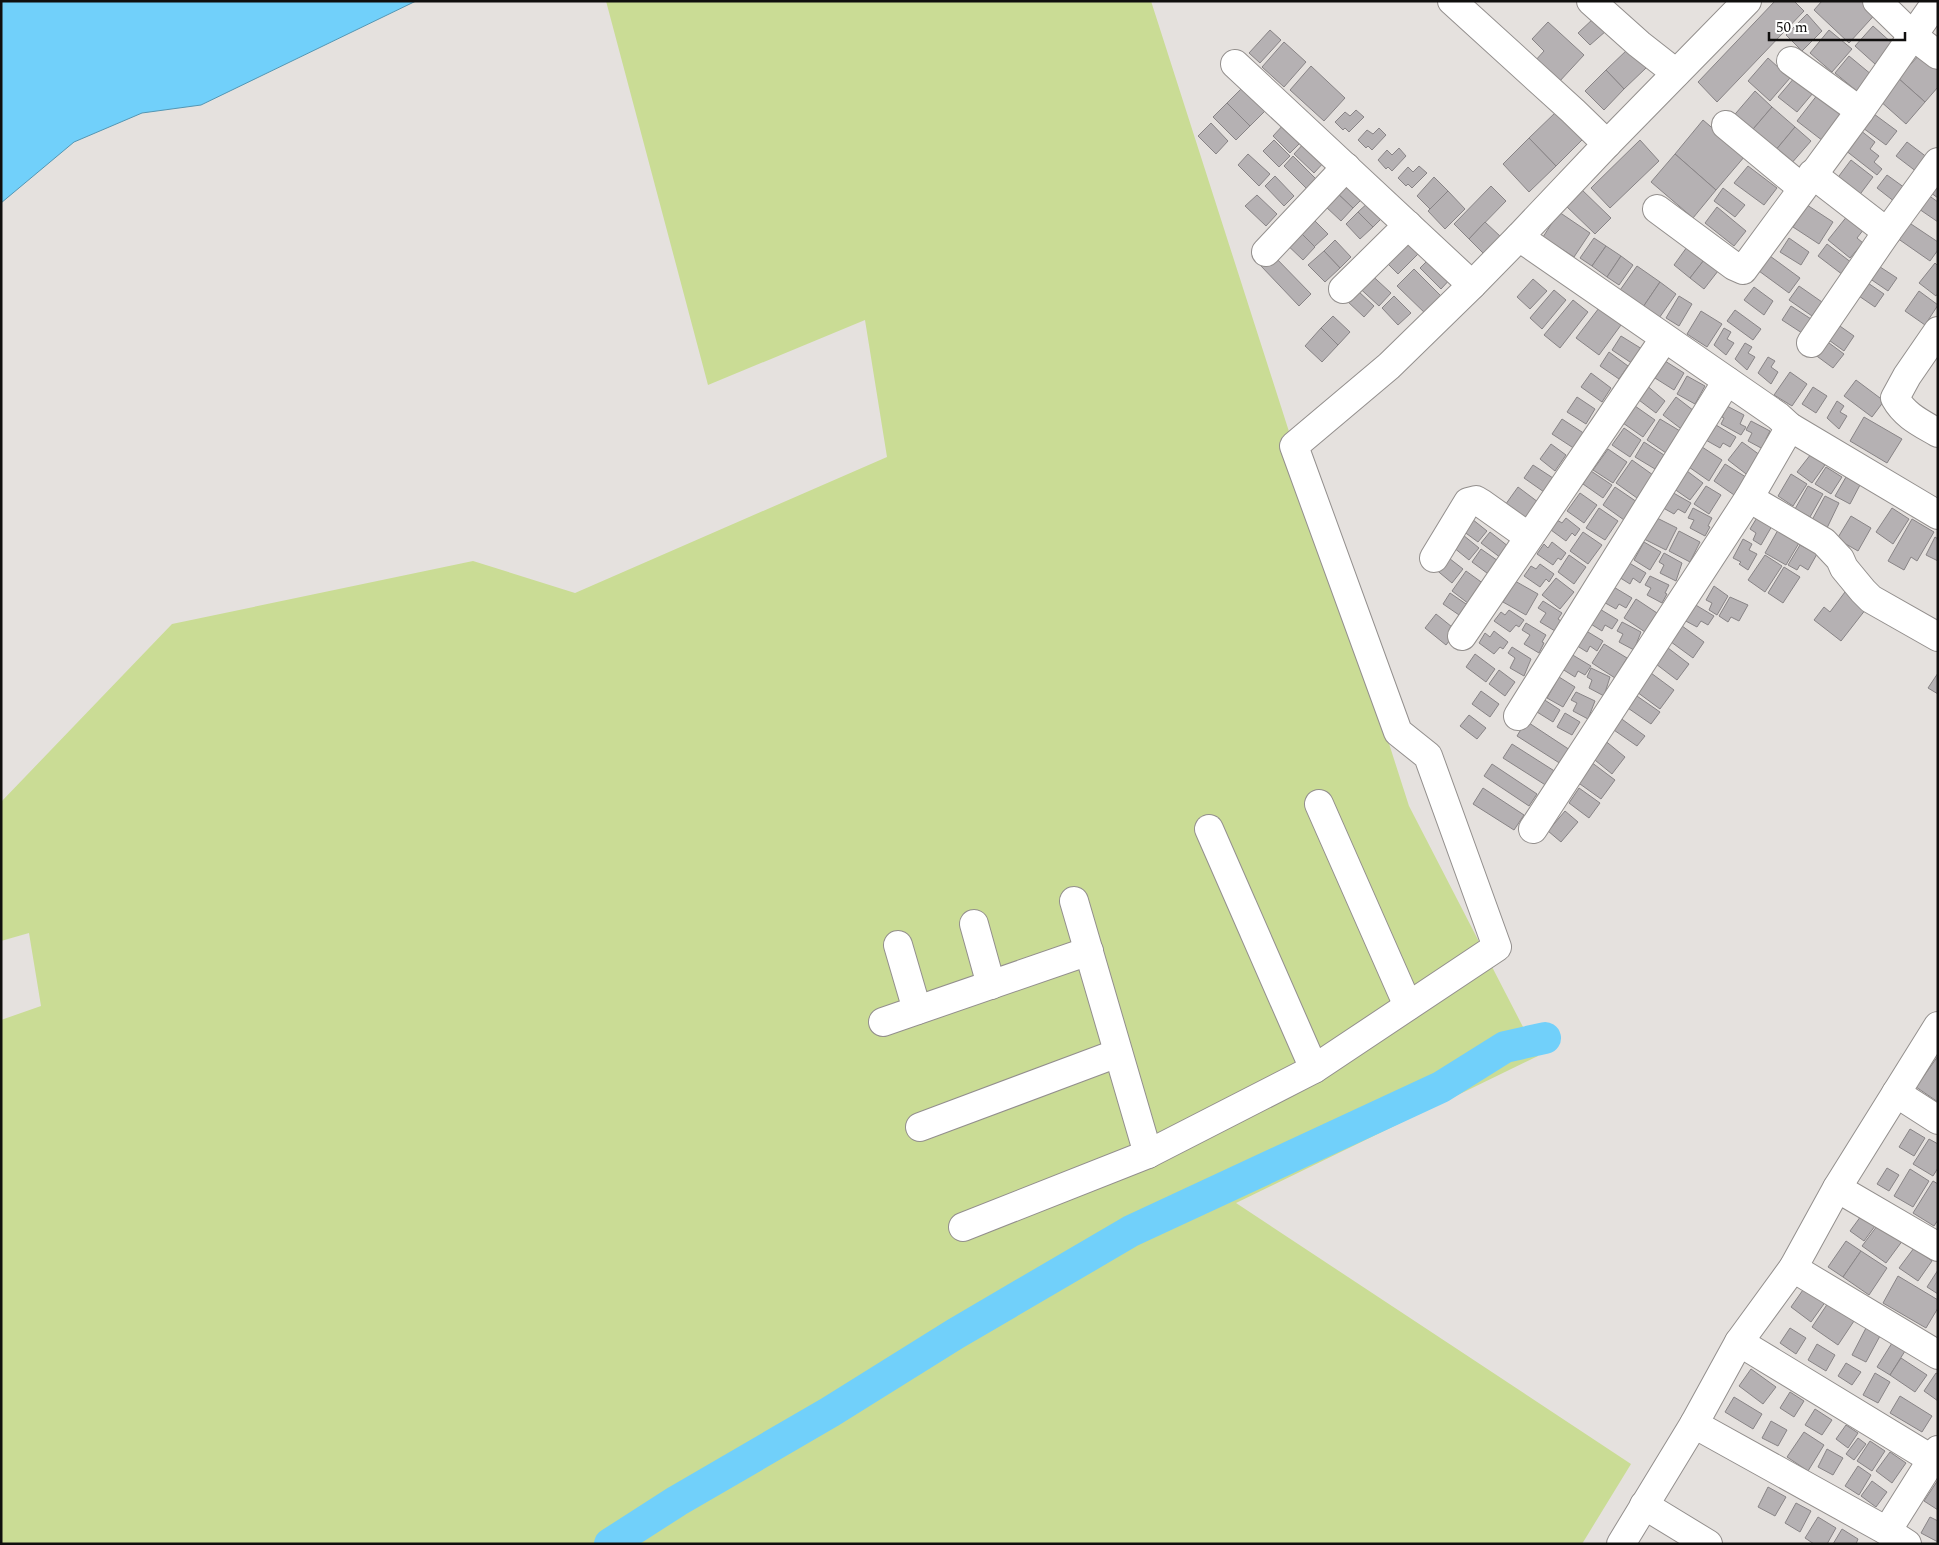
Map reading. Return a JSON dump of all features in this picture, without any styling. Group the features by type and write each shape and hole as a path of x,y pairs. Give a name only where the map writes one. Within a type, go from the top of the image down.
{"street":[{"path":"1452,1 1573,111 1606,144"},
{"path":"1591,1 1639,44 1676,73"},
{"path":"963,1227 1148,1154 1314,1069 1498,947 1428,756 1398,732 1294,446 1388,366 1472,285 1746,1"},
{"path":"1877,1 1913,36 1938,55"},
{"path":"1657,209 1734,266 1743,270 1860,111 1937,1"},
{"path":"1791,60 1860,111"},
{"path":"1235,64 1472,285"},
{"path":"1726,125 1807,181 1887,232"},
{"path":"1811,343 1887,232 1938,162"},
{"path":"1266,252 1346,167"},
{"path":"1343,289 1408,225"},
{"path":"1518,237 1778,416 1790,427 1938,515"},
{"path":"1938,331 1895,398 1901,409 1912,419 1938,433"},
{"path":"1462,636 1664,339"},
{"path":"1518,716 1727,381"},
{"path":"1533,829 1750,498 1790,427"},
{"path":"1750,498 1824,542 1840,559 1844,568 1871,599 1938,637"},
{"path":"1434,558 1468,502 1476,500 1529,538"},
{"path":"1320,804 1408,1006"},
{"path":"1209,829 1314,1069"},
{"path":"1074,901 1148,1154"},
{"path":"974,924 991,985"},
{"path":"898,945 917,1010"},
{"path":"884,1022 1089,951"},
{"path":"1620,1544 1694,1424 1739,1342 1793,1268 1837,1188 1938,1026"},
{"path":"920,1128 1118,1053"},
{"path":"1896,1093 1938,1120"},
{"path":"1837,1188 1938,1247"},
{"path":"1793,1268 1938,1355"},
{"path":"1694,1424 1897,1537 1936,1458 1739,1342"},
{"path":"1644,1505 1708,1544"}],"green space":[{"path":"606,1 1151,1 1409,806 1538,1056 1236,1203 1631,1464 1582,1544 1,1544 1,1020 41,1006 29,933 1,941 1,802 172,624 473,561 575,593 887,457 865,320 708,385"}],"water":[{"path":"1,1 416,1 201,105 142,113 74,142 1,203"}],"building":[{"path":"1775,1 1794,1 1804,11 1717,102 1698,82"},
{"path":"1822,1 1871,1 1880,9 1849,43 1814,10"},
{"path":"1807,14 1822,31 1802,51 1786,35"},
{"path":"1594,18 1606,31 1590,45 1578,33"},
{"path":"1548,22 1584,55 1558,83 1535,61 1544,51 1532,39"},
{"path":"1873,26 1893,44 1875,64 1855,46"},
{"path":"1270,30 1281,40 1260,63 1249,53"},
{"path":"1829,30 1852,49 1832,72 1810,53"},
{"path":"1284,42 1306,62 1284,87 1262,67"},
{"path":"1628,49 1646,68 1624,89 1606,70"},
{"path":"1920,54 1938,70 1938,87 1925,102 1898,78"},
{"path":"1849,56 1872,75 1858,92 1835,73"},
{"path":"1768,58 1790,78 1770,101 1748,81"},
{"path":"1311,66 1345,98 1324,121 1290,90"},
{"path":"1606,70 1624,89 1604,110 1585,91"},
{"path":"1795,77 1813,93 1797,112 1778,97"},
{"path":"1898,78 1925,102 1906,124 1879,100"},
{"path":"1243,87 1266,110 1250,126 1227,103"},
{"path":"1755,91 1772,107 1748,135 1730,120"},
{"path":"1818,94 1844,115 1823,141 1797,121"},
{"path":"1227,103 1250,126 1236,140 1213,117"},
{"path":"1772,107 1795,127 1775,151 1748,135"},
{"path":"1356,110 1364,117 1349,132 1345,128 1343,130 1335,122 1345,112 1350,116"},
{"path":"1557,111 1584,138 1556,166 1529,138"},
{"path":"1874,114 1897,131 1886,145 1863,128"},
{"path":"1703,120 1745,156 1716,190 1675,154"},
{"path":"1211,123 1228,141 1216,154 1198,136"},
{"path":"1285,123 1303,140 1290,153 1273,136"},
{"path":"1795,127 1811,141 1790,165 1775,151"},
{"path":"1379,128 1386,135 1372,150 1368,146 1366,148 1358,140 1367,130 1373,134"},
{"path":"1860,130 1875,142 1870,149 1879,156 1874,162 1882,169 1877,175 1845,150"},
{"path":"1529,138 1556,166 1529,192 1503,164"},
{"path":"1274,140 1290,156 1279,167 1263,151"},
{"path":"1640,140 1659,161 1610,208 1591,188"},
{"path":"1306,141 1326,160 1314,173 1294,154"},
{"path":"1907,142 1928,158 1917,172 1896,156"},
{"path":"1399,148 1406,156 1392,171 1388,167 1386,169 1378,160 1387,150 1392,155"},
{"path":"1248,154 1270,174 1259,186 1238,165"},
{"path":"1675,154 1716,190 1693,218 1651,182"},
{"path":"1293,156 1318,181 1308,190 1284,166"},
{"path":"1851,160 1873,177 1858,197 1836,180"},
{"path":"1419,166 1427,173 1412,188 1408,184 1406,186 1398,178 1408,167 1413,172"},
{"path":"1748,166 1777,188 1764,205 1734,183"},
{"path":"1887,175 1905,188 1895,202 1877,188"},
{"path":"1275,176 1294,196 1284,206 1265,186"},
{"path":"1434,177 1448,191 1430,209 1417,196"},
{"path":"1938,177 1938,198 1927,190"},
{"path":"1349,181 1365,196 1353,208 1337,193"},
{"path":"1491,186 1506,201 1469,239 1454,224"},
{"path":"1580,188 1611,218 1595,234 1564,204"},
{"path":"1723,188 1745,205 1735,217 1714,201"},
{"path":"1448,191 1465,209 1445,229 1428,211"},
{"path":"1337,193 1353,208 1341,221 1325,206"},
{"path":"1257,195 1277,214 1266,226 1245,206"},
{"path":"1928,195 1938,202 1938,222 1919,209"},
{"path":"1371,200 1385,215 1373,227 1358,212"},
{"path":"1807,205 1833,222 1819,244 1793,227"},
{"path":"1717,207 1746,231 1734,246 1705,223"},
{"path":"1358,212 1373,227 1360,239 1346,224"},
{"path":"1559,212 1590,233 1574,257 1543,237"},
{"path":"1848,215 1864,229 1857,238 1863,243 1850,258 1828,240"},
{"path":"1313,219 1328,234 1314,247 1300,232"},
{"path":"1485,222 1501,237 1484,254 1469,239"},
{"path":"1908,222 1938,242 1938,250 1930,261 1897,238"},
{"path":"1294,226 1315,247 1303,260 1281,239"},
{"path":"1409,235 1423,249 1398,274 1384,260"},
{"path":"1594,238 1606,246 1592,266 1580,258"},
{"path":"1789,238 1809,252 1801,265 1780,252"},
{"path":"1335,240 1351,257 1340,268 1324,251"},
{"path":"1827,244 1852,263 1843,275 1818,256"},
{"path":"1606,246 1621,256 1607,277 1592,266"},
{"path":"1687,247 1704,260 1690,278 1674,265"},
{"path":"1324,251 1340,268 1325,282 1308,265"},
{"path":"1273,255 1311,294 1299,306 1261,266"},
{"path":"1432,256 1453,276 1441,289 1420,268"},
{"path":"1621,256 1633,265 1619,285 1607,277"},
{"path":"1770,256 1800,278 1789,293 1759,271"},
{"path":"1704,260 1718,271 1704,289 1690,278"},
{"path":"1874,263 1897,278 1888,291 1866,276"},
{"path":"1935,263 1938,266 1938,293 1936,296 1919,283"},
{"path":"1637,266 1660,282 1641,310 1618,293"},
{"path":"1365,269 1391,293 1379,306 1353,282"},
{"path":"1414,269 1444,299 1428,316 1397,286"},
{"path":"1533,279 1547,291 1530,309 1517,297"},
{"path":"1865,281 1884,294 1875,307 1856,294"},
{"path":"1660,282 1676,294 1657,321 1641,310"},
{"path":"1799,286 1822,302 1812,316 1789,300"},
{"path":"1754,287 1773,301 1764,315 1744,300"},
{"path":"1357,290 1374,306 1364,317 1347,301"},
{"path":"1554,290 1566,300 1542,329 1530,318"},
{"path":"1919,291 1938,305 1925,325 1905,311"},
{"path":"1394,296 1411,313 1398,325 1382,308"},
{"path":"1679,296 1692,304 1679,326 1666,318"},
{"path":"1573,300 1588,312 1560,348 1544,335"},
{"path":"1791,306 1811,319 1802,333 1782,320"},
{"path":"1599,308 1621,325 1599,355 1576,338"},
{"path":"1735,310 1761,329 1753,340 1727,321"},
{"path":"1701,311 1722,324 1707,347 1687,334"},
{"path":"1333,316 1350,332 1338,345 1321,328"},
{"path":"1837,324 1854,336 1844,351 1826,338"},
{"path":"1321,328 1338,345 1322,362 1305,346"},
{"path":"1724,328 1731,332 1727,339 1734,343 1726,355 1714,345"},
{"path":"1621,336 1642,349 1633,364 1612,350"},
{"path":"1825,340 1844,354 1833,368 1814,354"},
{"path":"1745,343 1752,347 1748,353 1755,357 1747,370 1735,359"},
{"path":"1609,352 1628,366 1619,379 1600,366"},
{"path":"1768,357 1775,361 1771,367 1778,372 1771,384 1758,373"},
{"path":"1665,361 1684,373 1674,390 1655,378"},
{"path":"1790,372 1807,384 1792,406 1774,395"},
{"path":"1591,373 1611,388 1602,402 1581,387"},
{"path":"1687,376 1705,386 1695,404 1677,394"},
{"path":"1856,380 1884,401 1872,417 1844,396"},
{"path":"1645,384 1665,401 1656,413 1635,397"},
{"path":"1813,387 1827,396 1816,413 1802,404"},
{"path":"1577,397 1595,409 1586,424 1567,412"},
{"path":"1676,397 1698,414 1684,431 1663,415"},
{"path":"1837,401 1844,406 1840,412 1847,416 1839,429 1827,418"},
{"path":"1635,406 1655,420 1643,437 1623,423"},
{"path":"1727,406 1744,415 1740,424 1746,427 1741,435 1721,424"},
{"path":"1864,417 1902,439 1887,463 1850,441"},
{"path":"1562,419 1585,434 1575,449 1552,434"},
{"path":"1660,419 1680,431 1666,453 1647,440"},
{"path":"1751,421 1770,431 1763,449 1748,441 1752,433 1746,430"},
{"path":"1716,425 1736,437 1730,447 1723,443 1720,448 1704,439 1708,431 1711,433"},
{"path":"1624,428 1641,440 1630,457 1612,445"},
{"path":"1644,442 1664,455 1655,469 1635,457"},
{"path":"1742,442 1764,458 1750,477 1728,460"},
{"path":"1551,444 1566,455 1555,471 1540,459"},
{"path":"1699,445 1722,460 1709,481 1686,465"},
{"path":"1608,449 1627,462 1613,483 1593,470"},
{"path":"1811,454 1825,465 1812,483 1797,472"},
{"path":"1632,460 1653,475 1637,498 1616,483"},
{"path":"1725,464 1749,479 1737,497 1714,481"},
{"path":"1533,465 1553,478 1544,492 1524,478"},
{"path":"1826,467 1842,477 1831,494 1815,484"},
{"path":"1683,468 1703,483 1690,500 1670,486"},
{"path":"1591,471 1612,485 1603,498 1583,484"},
{"path":"1791,474 1807,484 1793,506 1778,496"},
{"path":"1846,477 1860,485 1850,504 1835,496"},
{"path":"1706,486 1721,495 1709,514 1694,504"},
{"path":"1808,486 1823,494 1810,517 1795,509"},
{"path":"1518,487 1542,505 1526,526 1503,508"},
{"path":"1615,487 1637,502 1624,520 1603,505"},
{"path":"1670,491 1691,503 1685,513 1678,509 1674,514 1658,505"},
{"path":"1580,493 1597,505 1584,523 1567,511"},
{"path":"1825,496 1839,503 1827,528 1812,520"},
{"path":"1599,508 1618,521 1605,540 1586,528"},
{"path":"1693,508 1712,518 1705,536 1690,528 1694,520 1688,518"},
{"path":"1892,508 1909,519 1893,544 1876,532"},
{"path":"1758,516 1772,526 1761,545 1753,540 1756,533 1750,529"},
{"path":"1851,516 1871,528 1858,551 1837,539"},
{"path":"1655,517 1677,528 1666,550 1644,539"},
{"path":"1566,518 1580,529 1575,536 1572,533 1566,541 1551,530 1557,520 1562,523"},
{"path":"1472,519 1487,531 1478,542 1463,531"},
{"path":"1912,519 1934,532 1917,561 1911,557 1904,570 1888,561"},
{"path":"1778,530 1799,543 1786,565 1765,553"},
{"path":"1679,531 1700,542 1690,562 1669,551"},
{"path":"1490,532 1513,550 1505,561 1481,543"},
{"path":"1583,532 1602,545 1588,564 1570,551"},
{"path":"1463,535 1479,548 1469,560 1453,547"},
{"path":"1935,537 1938,539 1938,561 1926,555"},
{"path":"1743,539 1752,544 1749,550 1757,554 1748,570 1739,564 1741,562 1733,558"},
{"path":"1552,542 1566,553 1561,560 1558,558 1553,565 1537,554 1544,544 1548,548"},
{"path":"1644,542 1661,552 1650,570 1634,560"},
{"path":"1800,545 1817,554 1808,570 1800,565 1797,570 1788,565"},
{"path":"1481,549 1501,563 1491,576 1472,562"},
{"path":"1664,553 1682,563 1676,581 1660,573 1664,565 1659,562"},
{"path":"1445,555 1463,569 1452,583 1434,568"},
{"path":"1569,555 1586,567 1574,584 1558,572"},
{"path":"1765,555 1782,566 1765,592 1748,580"},
{"path":"1626,561 1646,573 1640,583 1633,578 1630,584 1614,574"},
{"path":"1540,564 1554,574 1549,582 1546,579 1540,587 1524,576 1531,566 1536,569"},
{"path":"1784,567 1800,577 1783,603 1768,593"},
{"path":"1466,571 1484,584 1469,604 1452,591"},
{"path":"1650,576 1669,585 1662,603 1647,595 1651,588 1645,585"},
{"path":"1556,578 1574,592 1560,609 1542,595"},
{"path":"1515,581 1538,594 1526,615 1503,602"},
{"path":"1612,586 1632,598 1626,608 1619,604 1616,609 1600,600"},
{"path":"1714,586 1728,596 1717,615 1709,610 1712,603 1706,600"},
{"path":"1845,592 1866,609 1841,641 1814,620 1824,607 1830,612"},
{"path":"1450,593 1469,606 1462,617 1443,604"},
{"path":"1730,597 1748,605 1739,621 1731,617 1728,622 1719,616"},
{"path":"1636,599 1657,613 1645,632 1624,618"},
{"path":"1543,601 1562,613 1558,619 1561,621 1555,631 1540,622 1546,613 1538,608"},
{"path":"1694,604 1714,616 1708,625 1701,621 1697,627 1682,619"},
{"path":"1598,608 1618,620 1612,629 1605,625 1602,631 1586,621"},
{"path":"1509,610 1524,620 1519,627 1516,625 1510,632 1494,621 1501,612 1505,615"},
{"path":"1436,614 1457,631 1446,645 1425,628"},
{"path":"1622,622 1641,632 1634,650 1619,642 1623,634 1617,631"},
{"path":"1526,623 1546,635 1539,653 1524,644 1530,635 1522,630"},
{"path":"1678,623 1704,642 1693,658 1667,639"},
{"path":"1583,629 1603,641 1597,651 1590,646 1587,652 1571,642"},
{"path":"1494,631 1508,642 1503,649 1500,647 1494,654 1479,643 1485,633 1490,637"},
{"path":"1604,644 1627,658 1615,678 1592,663"},
{"path":"1512,647 1531,659 1524,676 1510,668 1515,658 1508,653"},
{"path":"1668,648 1689,664 1677,680 1656,664"},
{"path":"1475,654 1495,669 1486,682 1466,667"},
{"path":"1571,654 1591,666 1585,675 1578,671 1575,677 1559,667"},
{"path":"1591,668 1610,677 1604,696 1589,688 1592,680 1587,677"},
{"path":"1499,670 1515,682 1505,696 1489,684"},
{"path":"1651,673 1674,690 1660,709 1637,692"},
{"path":"1938,673 1938,694 1928,688"},
{"path":"1559,677 1575,687 1563,707 1547,698"},
{"path":"1481,691 1499,704 1490,717 1472,704"},
{"path":"1576,692 1595,701 1588,719 1573,711 1577,703 1571,700"},
{"path":"1634,694 1660,712 1651,724 1625,706"},
{"path":"1537,695 1560,710 1553,722 1529,707"},
{"path":"1565,713 1580,722 1572,735 1557,727"},
{"path":"1469,715 1486,728 1477,739 1460,726"},
{"path":"1619,717 1645,736 1637,746 1611,728"},
{"path":"1526,721 1570,750 1561,764 1517,736"},
{"path":"1603,739 1625,757 1612,774 1590,756"},
{"path":"1512,744 1556,772 1547,786 1503,758"},
{"path":"1587,759 1615,780 1601,799 1573,779"},
{"path":"1492,764 1537,794 1529,806 1484,776"},
{"path":"1483,788 1524,815 1514,830 1473,804"},
{"path":"1579,788 1600,803 1589,818 1569,803"},
{"path":"1565,811 1578,822 1561,842 1548,831"},
{"path":"1938,1056 1938,1102 1916,1087"},
{"path":"1910,1129 1925,1138 1914,1156 1899,1147"},
{"path":"1929,1139 1938,1144 1938,1168 1933,1176 1913,1164"},
{"path":"1887,1168 1899,1175 1889,1191 1877,1184"},
{"path":"1910,1169 1929,1181 1913,1207 1894,1196"},
{"path":"1933,1181 1938,1184 1938,1220 1934,1226 1913,1213"},
{"path":"1861,1216 1875,1226 1864,1241 1850,1231"},
{"path":"1880,1222 1903,1240 1886,1263 1862,1246"},
{"path":"1846,1241 1861,1251 1843,1277 1828,1267"},
{"path":"1914,1248 1932,1261 1918,1281 1899,1268"},
{"path":"1861,1251 1887,1268 1869,1295 1843,1277"},
{"path":"1938,1270 1938,1294 1927,1287"},
{"path":"1898,1276 1938,1300 1938,1308 1926,1328 1883,1303"},
{"path":"1805,1287 1826,1301 1811,1322 1791,1307"},
{"path":"1828,1303 1854,1321 1838,1345 1812,1327"},
{"path":"1790,1328 1806,1338 1796,1354 1780,1343"},
{"path":"1866,1328 1880,1336 1866,1362 1852,1355"},
{"path":"1892,1343 1905,1351 1890,1375 1877,1367"},
{"path":"1817,1344 1835,1355 1826,1371 1808,1360"},
{"path":"1901,1358 1927,1375 1915,1392 1890,1375"},
{"path":"1846,1363 1861,1372 1852,1385 1838,1376"},
{"path":"1751,1369 1776,1387 1763,1404 1739,1386"},
{"path":"1875,1373 1890,1382 1878,1403 1863,1395"},
{"path":"1936,1373 1938,1374 1938,1401 1924,1391"},
{"path":"1790,1392 1804,1401 1794,1417 1780,1408"},
{"path":"1900,1396 1932,1416 1922,1432 1890,1413"},
{"path":"1734,1397 1762,1414 1753,1429 1725,1412"},
{"path":"1815,1409 1832,1420 1822,1435 1805,1425"},
{"path":"1771,1421 1787,1430 1778,1446 1762,1438"},
{"path":"1846,1425 1858,1433 1848,1448 1836,1439"},
{"path":"1804,1432 1824,1445 1808,1471 1787,1457"},
{"path":"1858,1438 1866,1444 1854,1460 1846,1454"},
{"path":"1870,1441 1885,1451 1872,1471 1857,1461"},
{"path":"1827,1449 1843,1458 1833,1475 1818,1467"},
{"path":"1890,1452 1906,1463 1892,1483 1876,1471"},
{"path":"1858,1466 1871,1475 1859,1495 1845,1486"},
{"path":"1938,1480 1938,1510 1924,1501"},
{"path":"1872,1481 1887,1492 1876,1507 1861,1496"},
{"path":"1768,1487 1786,1497 1775,1516 1758,1507"},
{"path":"1796,1503 1811,1511 1800,1532 1785,1523"},
{"path":"1818,1517 1836,1528 1827,1544 1814,1544 1805,1538"},
{"path":"1930,1517 1938,1521 1938,1542 1921,1533"},
{"path":"1842,1529 1858,1539 1856,1544 1833,1544"}],"waterway":[{"path":"610,1544 677,1501 830,1412 955,1334 1131,1231 1441,1087 1505,1047 1545,1038"}]}
